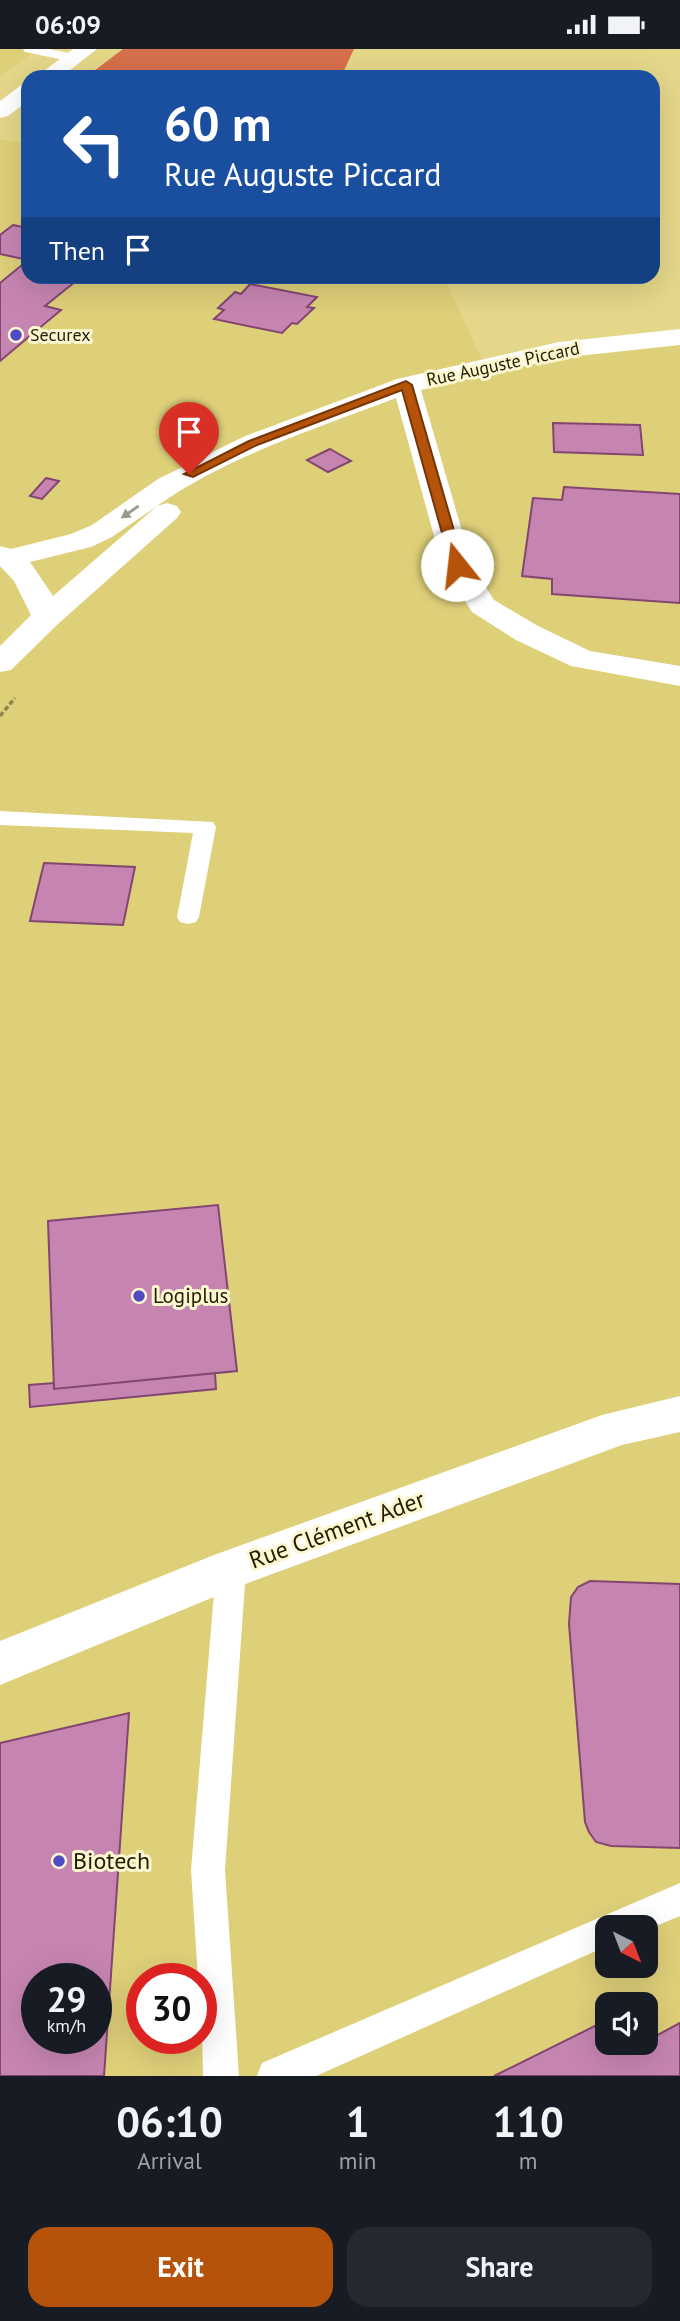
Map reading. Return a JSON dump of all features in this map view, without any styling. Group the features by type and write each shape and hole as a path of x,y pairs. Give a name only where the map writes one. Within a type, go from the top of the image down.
{"street":[{"path":"57,70 80,54"},
{"path":"0,111 21,96"},
{"name":"Rue Auguste Piccard","path":"5,557 45,551 102,531 168,485 253,443 406,385 559,349 680,337"},
{"path":"406,385 457,565 483,605 527,633 582,659 680,676"},
{"name":"Rue Auguste Piccard","path":"4,655 192,489 253,443"},
{"path":"5,557 36,590 47,617"},
{"name":"Rue Clément Ader","path":"0,1663 231,1569 618,1428 680,1414"}],"lane":[{"path":"30,49 80,54"},
{"path":"0,818 205,827 188,917"},
{"path":"221,2076 208,1870 231,1569"},
{"path":"642,1915 680,1899"},
{"path":"275,2076 595,1934"}],"shaded area":[{"path":"0,49 38,49 0,76"},
{"path":"123,49 354,49 344,70 95,70"},
{"path":"0,139 21,143 21,284 447,284 484,365 680,337 680,2076 0,2076"}],"building":[{"path":"13,225 21,227 21,258 0,254 0,235"},
{"name":"Securex","path":"21,266 21,284 72,284 45,306 61,310 0,361 0,283"},
{"path":"250,284 317,297 307,307 314,308 297,324 292,323 282,333 214,319 224,310 218,308 235,292 241,294"},
{"path":"553,423 640,425 643,455 554,452"},
{"path":"330,449 351,461 328,472 307,460"},
{"path":"46,478 59,481 42,499 30,496"},
{"path":"564,487 680,494 680,603 552,594 552,579 522,576 533,498 562,500"},
{"path":"44,863 135,867 123,925 30,921"},
{"name":"Logiplus","path":"218,1205 237,1371 54,1389 48,1221"},
{"path":"215,1373 216,1389 30,1407 29,1385 54,1383 54,1389"},
{"path":"590,1581 680,1584 680,1848 611,1846 596,1842 585,1822 569,1624 571,1597 578,1587"},
{"name":"Biotech","path":"129,1713 112,1963 21,1963 21,2054 106,2054 104,2076 0,2076 0,1743"},
{"path":"680,2023 680,2076 494,2076 595,2026 595,2055 658,2055 658,2035"}],"place":[{"name":"Securex","path":"16,335"},
{"name":"Logiplus","path":"139,1296"},
{"name":"Biotech","path":"59,1861"}],"route":[{"path":"189,474 253,443 406,385 457,565"}]}
